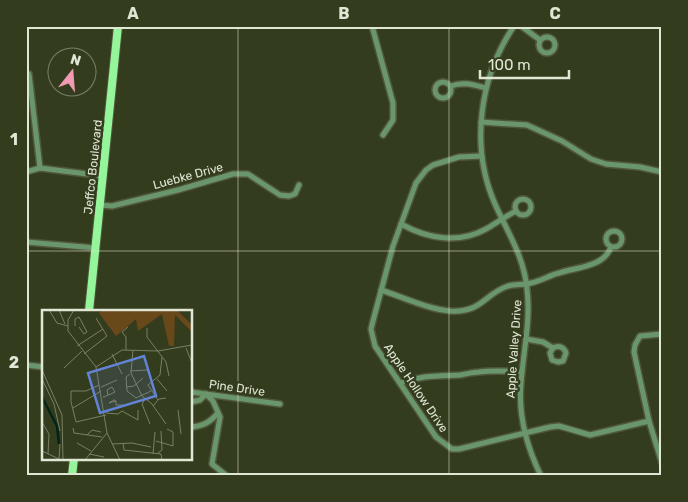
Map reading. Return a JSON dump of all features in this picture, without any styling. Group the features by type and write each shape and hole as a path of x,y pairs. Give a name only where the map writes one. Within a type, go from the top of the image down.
{"main road":[{"name":"Jeffco Boulevard","path":"89,310 118,26"},
{"path":"72,476 74,460"}],"street":[{"path":"372,26 392,103 393,120 383,135"},
{"name":"Apple Valley Drive","path":"514,26 497,56 486,88 481,122 482,156 488,184 518,252 527,284 528,314 522,372 521,407 525,434 541,476"},
{"path":"521,26 540,40"},
{"path":"29,74 40,168"},
{"path":"451,86 460,83 486,88"},
{"path":"481,122 527,125 562,141 591,159 606,164 640,167 662,172"},
{"name":"Apple Hollow Drive","path":"482,156 459,157 433,165 426,170 416,183 401,224 371,329 375,346 436,437 452,449 459,449 550,427 559,426 596,435 649,421"},
{"path":"26,172 40,168 103,176"},
{"name":"Luebke Drive","path":"100,205 112,206 233,174 248,174 280,194 289,196 295,194 299,185"},
{"path":"401,224 436,236 455,239 479,232 516,211"},
{"path":"26,242 96,248"},
{"path":"381,290 435,308 451,311 472,309 508,286 527,284 604,259 611,247"},
{"path":"662,334 640,336 634,346 649,421 662,463"},
{"path":"526,338 543,342 553,348"},
{"path":"26,365 42,367"},
{"path":"400,383 416,377 432,375 522,372"},
{"name":"Pine Drive","path":"192,392 280,404"},
{"path":"192,402 200,400 206,394 213,401 220,417 212,464 227,476"},
{"path":"192,426 209,423 218,413"}]}
